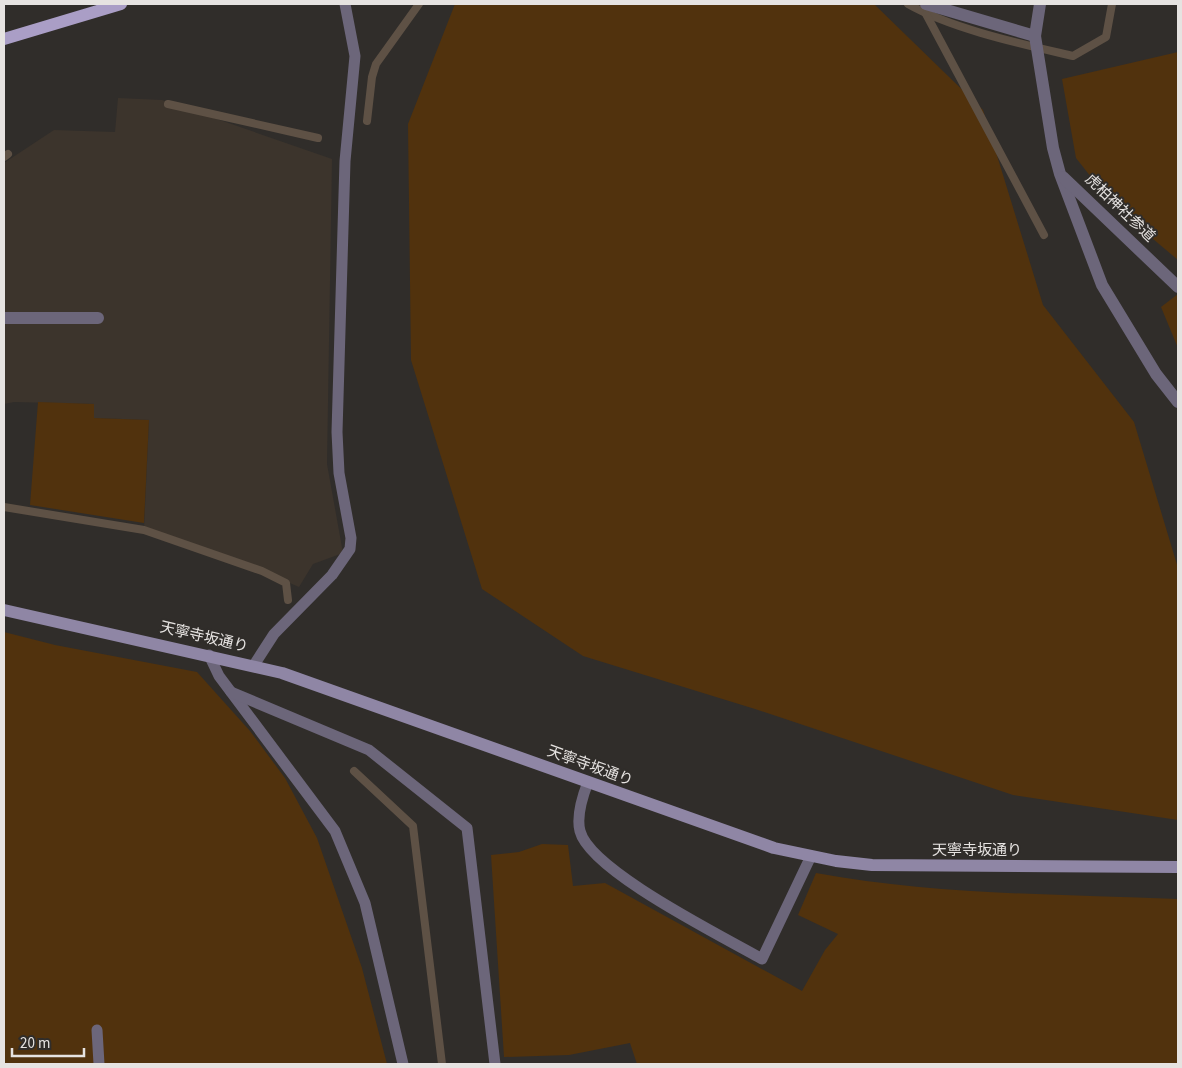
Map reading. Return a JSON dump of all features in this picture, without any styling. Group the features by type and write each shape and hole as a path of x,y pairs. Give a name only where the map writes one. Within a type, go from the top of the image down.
{"main road":[{"path":"4,40 114,5"}],"street":[{"path":"926,4 1035,36"},
{"path":"1040,4 1035,36 1053,148 1060,174 1102,285 1156,374 1178,402"},
{"name":"虎柏神社参道","path":"1060,174 1178,288"},
{"path":"4,318 98,318"},
{"name":"天寧寺坂通り","path":"4,610 254,665 380,707 774,848 811,856 872,865 1178,867"}],"lane":[{"path":"254,665 274,634 332,575 350,549 351,538 339,472 337,432 345,161 355,56 346,4"},
{"path":"210,655 218,676 335,831 365,903 402,1064"},
{"path":"230,692 369,750 467,828 495,1064"},
{"path":"588,782 583,795 580,831 590,848 604,863 669,905 762,959 811,856"},
{"path":"97,1030 100,1064"}],"shaded area":[{"path":"455,4 874,4 983,110 1043,305 1134,422 1178,568 1178,820 1013,795 755,709 583,656 482,589 411,360 408,124"},
{"path":"1178,52 1178,260 1114,206 1076,158 1062,79"},
{"path":"118,98 162,100 332,159 327,464 343,553 313,564 299,587 262,571 144,530 149,420 93,418 94,404 14,402 4,404 4,163 54,130 115,132"},
{"path":"1178,294 1178,348 1161,307"},
{"path":"38,402 94,404 94,418 149,420 144,523 30,505"},
{"path":"4,632 55,645 197,672 250,731 285,778 317,838 362,968 387,1064 4,1064"},
{"path":"542,844 568,845 573,886 605,883 802,991 825,950 838,934 798,915 816,873 906,886 951,890 1178,899 1178,1064 637,1064 630,1043 569,1055 504,1057 491,855 519,852"}],"waterway":[{"path":"367,121 372,77 376,64 419,4"},
{"path":"908,4 945,21 966,28 1073,56 1106,37 1112,4"},
{"path":"926,14 1044,235"},
{"path":"168,104 318,138"},
{"path":"4,157 8,154"},
{"path":"4,507 144,530 262,571 286,583 288,600"},
{"path":"354,771 413,826 442,1064"}]}
